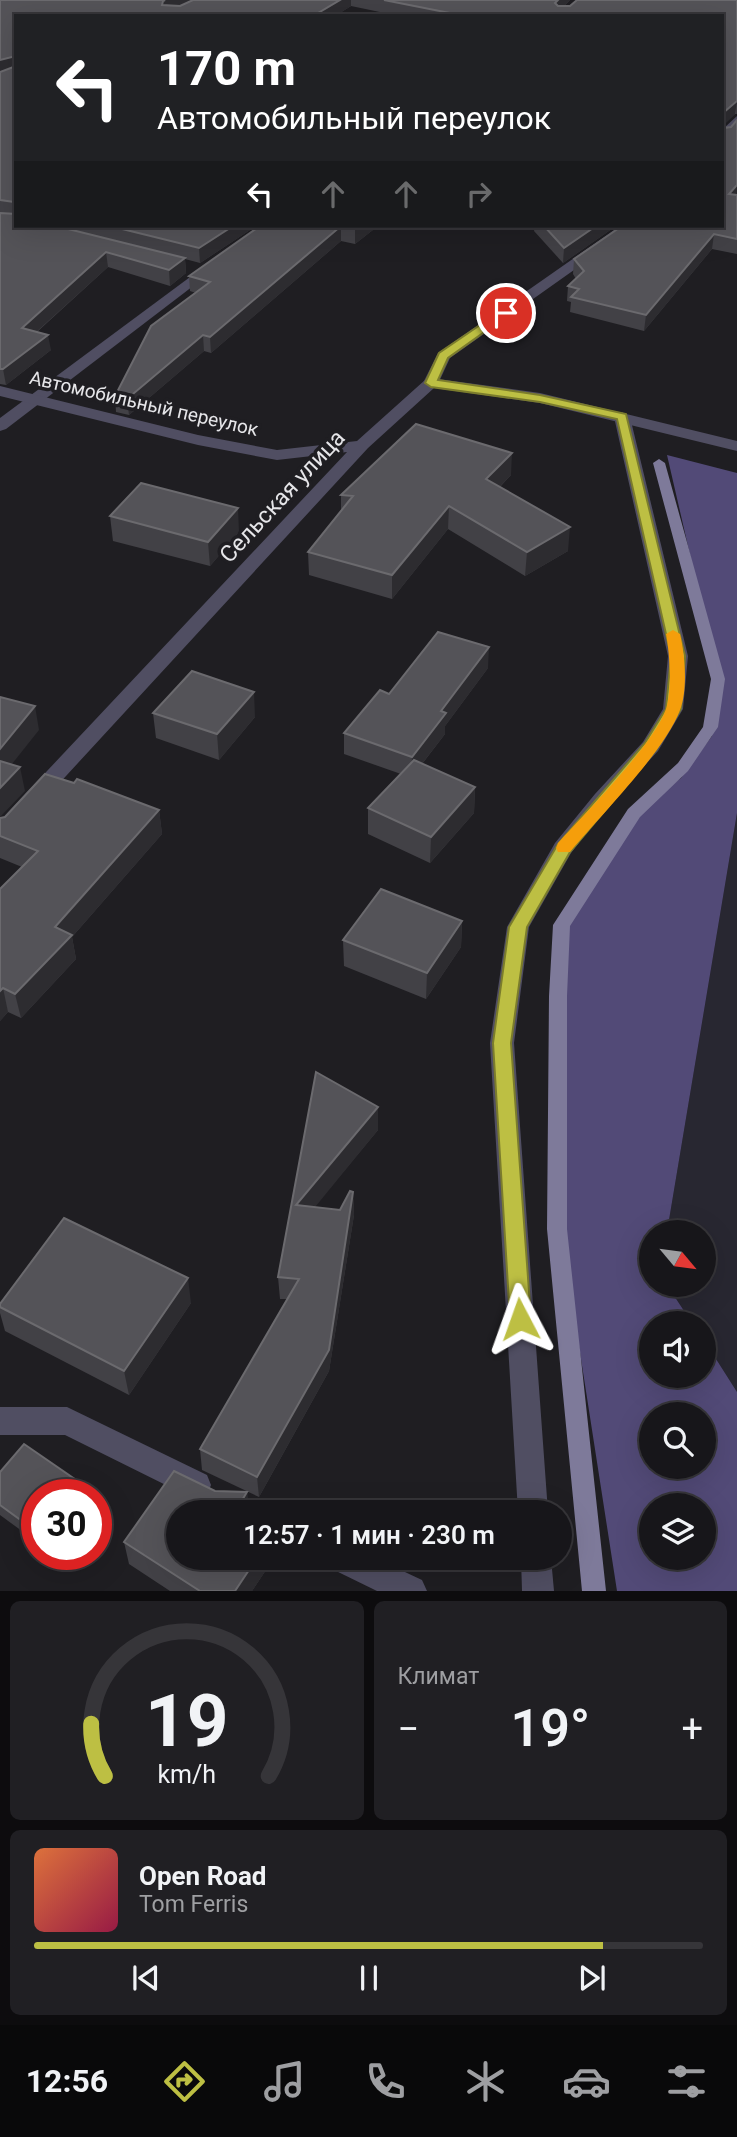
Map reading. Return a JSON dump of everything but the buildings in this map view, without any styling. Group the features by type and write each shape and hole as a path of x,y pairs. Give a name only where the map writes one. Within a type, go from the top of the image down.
{"street":[{"path":"724,134 737,120"},
{"name":"Сельская улица","path":"0,834 362,445 431,383 443,356 626,228"},
{"path":"0,426 197,269 225,256"},
{"path":"431,383 540,398 737,446"},
{"name":"Автомобильный переулок","path":"0,391 198,440 277,455 362,445"},
{"path":"532,1500 502,1043 518,927 564,848 651,746 673,709 678,656 622,417"},
{"path":"0,1420 66,1421 226,1500"},
{"path":"368,1570 411,1591"},
{"path":"537,1570 538,1591"}],"shaded area":[{"path":"667,455 737,473 737,813 669,1220 639,1220 639,1297 675,1297 684,1311 639,1311 639,1388 716,1388 716,1359 737,1392 737,1591 617,1591 561,1230 565,919 623,823 681,778 712,736 718,676"},
{"path":"737,813 737,1392 716,1359 716,1311 684,1311 675,1297 716,1297 716,1220 669,1220"}],"waterway":[{"path":"594,1591 557,1229 558,996 562,925 634,813 683,767 710,727 718,679 659,463"}],"slow traffic":[{"path":"564,848 603,799 651,746 673,709 678,656 673,634"}],"route":[{"path":"506,313 443,356 431,383 540,398 622,417 678,656 673,709 651,746 603,799 564,848 518,927 502,1043 520,1319"}]}
